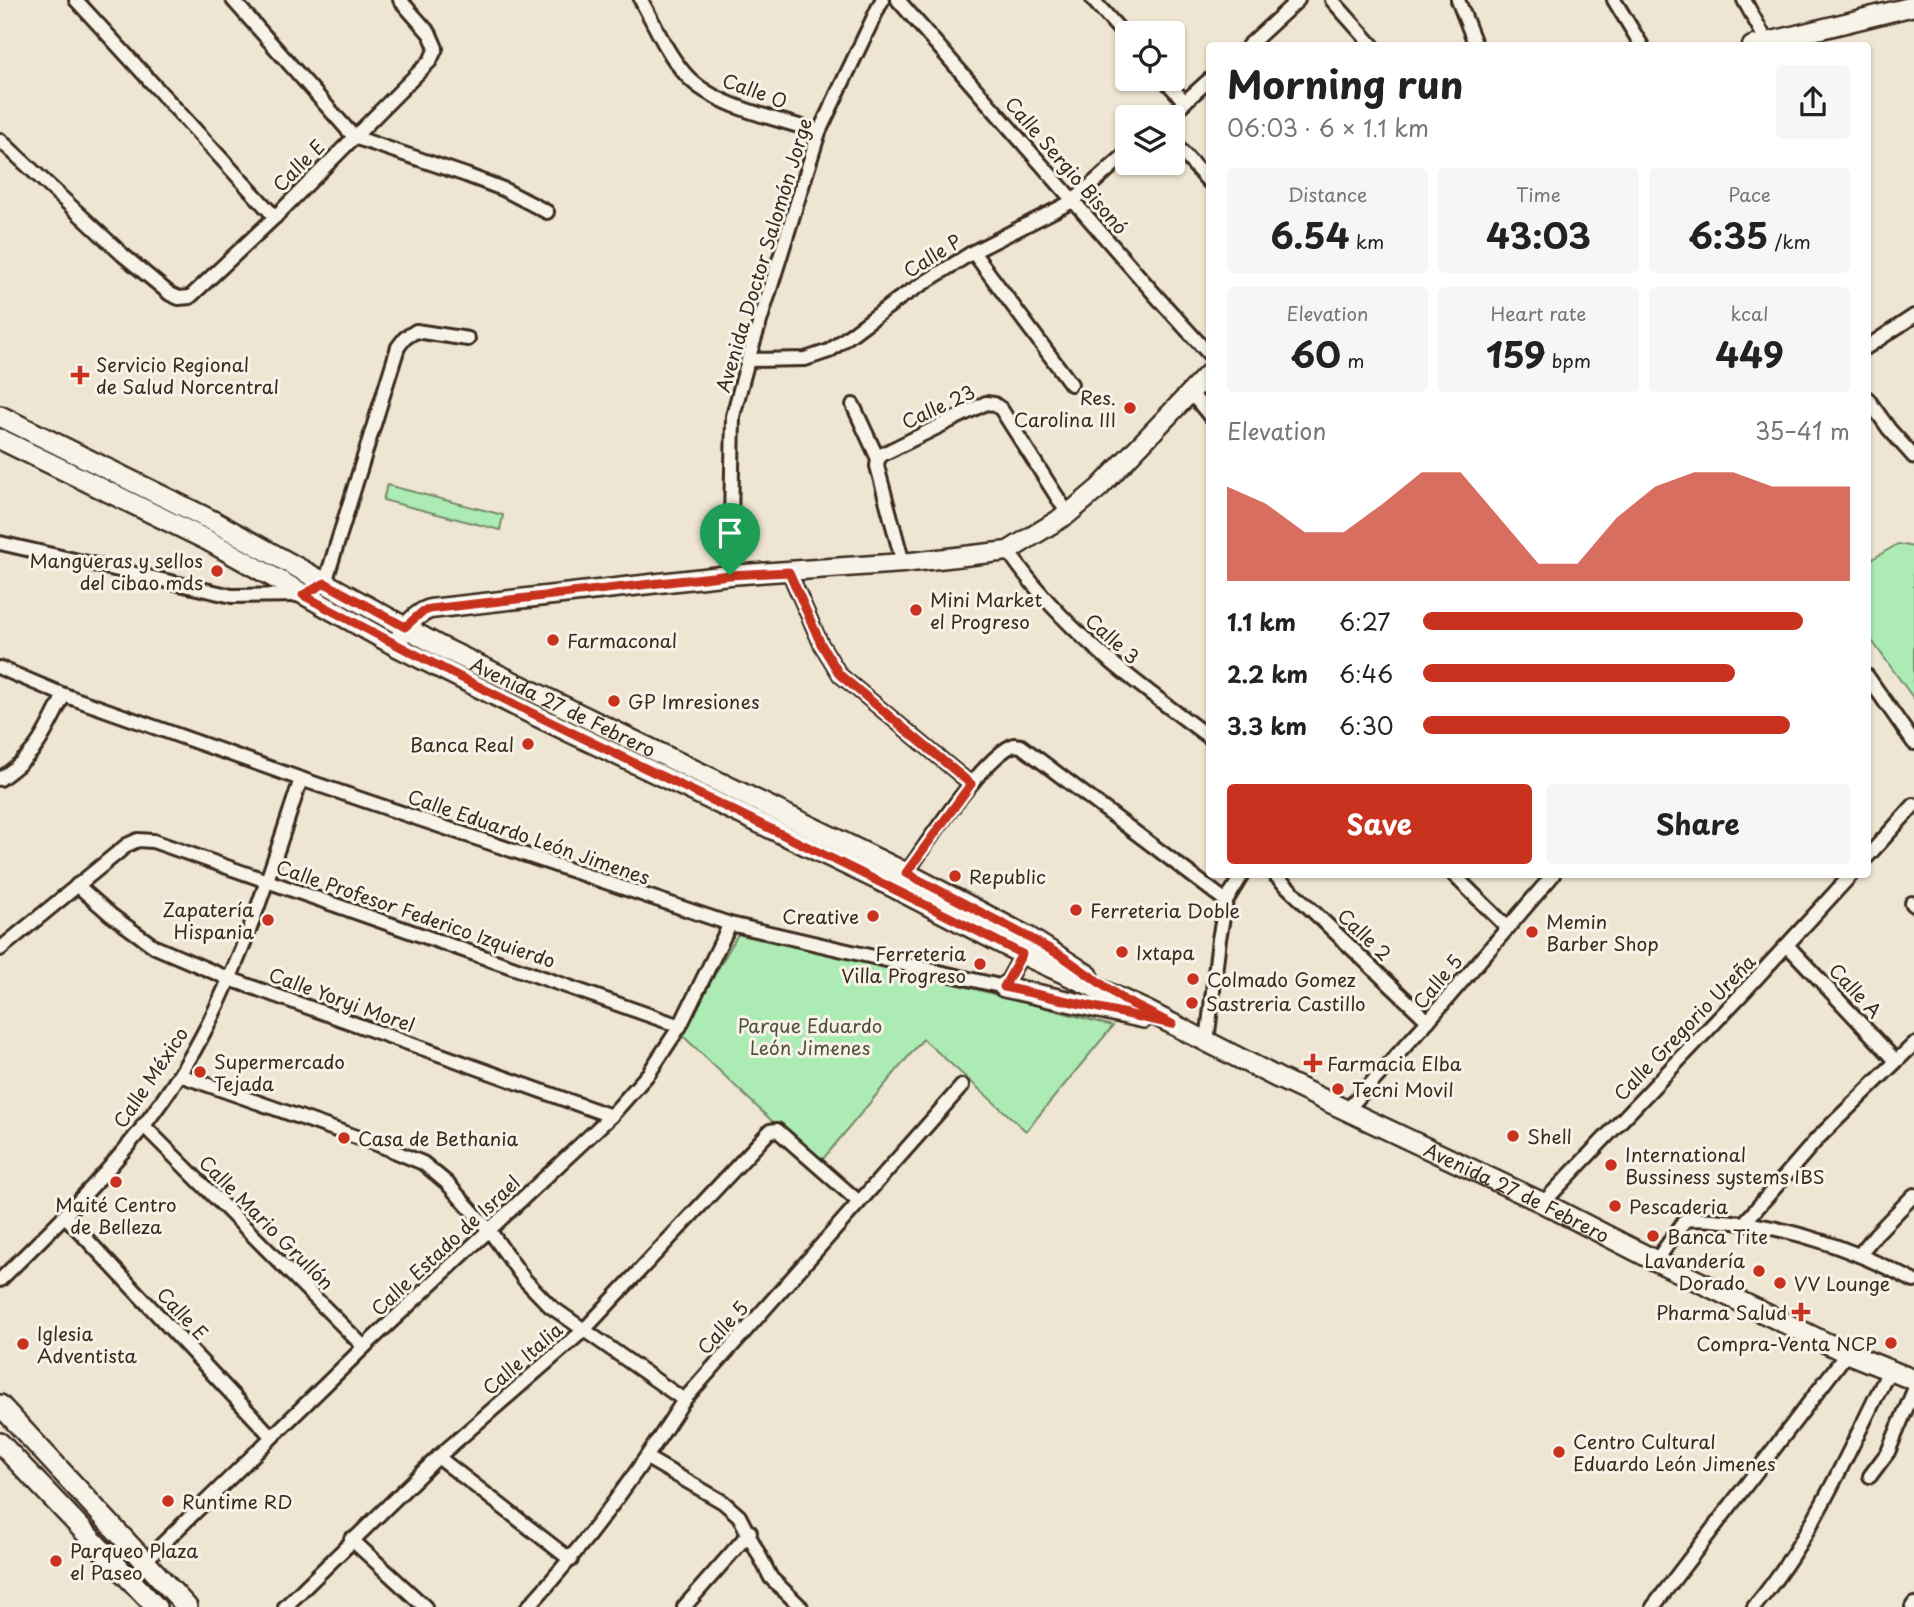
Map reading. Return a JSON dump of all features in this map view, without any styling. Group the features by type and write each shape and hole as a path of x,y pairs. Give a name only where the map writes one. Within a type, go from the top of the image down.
{"main road":[{"name":"Avenida 27 de Febrero","path":"0,416 215,522 439,646 906,873 1026,946"},
{"name":"Avenida 27 de Febrero","path":"0,439 207,540 396,646 540,718 895,888 1026,946 1062,956 1124,1000 1207,1042 1847,1353 1914,1380"},
{"path":"1004,987 1172,1024"},
{"path":"0,1405 187,1607"},
{"path":"0,1443 156,1607"}],"street":[{"path":"76,0 275,216"},
{"path":"233,0 354,137 479,180 547,212"},
{"name":"Calle E","path":"0,140 123,255 170,294 179,298 190,297 430,61 436,48 430,34 400,0"},
{"name":"Calle O","path":"641,0 668,50 686,75 709,94 819,132"},
{"name":"Avenida Doctor Salomón Jorge","path":"730,575 733,416 819,132 882,0"},
{"name":"Calle Sergio Bisonó","path":"898,0 1206,351"},
{"path":"1093,0 1115,25"},
{"path":"1332,0 1370,42"},
{"path":"1458,0 1474,42"},
{"path":"1614,0 1640,42"},
{"path":"1744,0 1758,42"},
{"path":"1252,42 1294,1"},
{"path":"1767,42 1914,6"},
{"path":"1182,105 1206,83"},
{"path":"1175,91 1185,102"},
{"path":"1185,155 1206,179"},
{"name":"Calle P","path":"748,360 805,359 829,351 900,298 973,252 1073,201 1115,164"},
{"path":"973,252 1071,384"},
{"path":"1871,344 1913,318"},
{"path":"0,543 232,596 303,595 325,583 398,347 416,331 468,339"},
{"path":"396,646 405,627 422,612 430,609 730,575 904,564 1008,551 1068,514 1099,488 1206,376"},
{"path":"1191,393 1206,411"},
{"name":"Calle 23","path":"878,459 883,454 986,403 994,404 1001,409 1068,514"},
{"path":"1871,404 1914,457"},
{"path":"853,405 878,459 877,466 904,564"},
{"name":"Calle 3","path":"1008,551 1032,586 1075,630 1123,674 1206,735"},
{"path":"789,572 821,644 840,675 971,784"},
{"name":"Calle Eduardo León Jimenes","path":"0,668 64,695 301,779 730,924 1004,987"},
{"path":"1871,682 1914,743"},
{"path":"0,779 34,751 64,695"},
{"path":"906,873 971,784 1006,748 1014,745 1021,747 1226,901"},
{"name":"Calle México","path":"0,1280 66,1216 143,1125 180,1075 230,979 301,779"},
{"path":"1871,853 1914,806"},
{"name":"Calle Profesor Federico Izquierdo","path":"77,885 127,845 138,839 153,841 680,1026"},
{"path":"1207,1042 1226,901 1240,878"},
{"name":"Calle 2","path":"1278,878 1428,1021"},
{"path":"1457,878 1508,928"},
{"name":"Calle 5","path":"1347,1110 1428,1021 1550,878"},
{"name":"Calle Gregorio Ureña","path":"1543,1203 1848,878"},
{"path":"0,949 77,885"},
{"name":"Calle Yoryi Morel","path":"77,885 111,915 155,947 230,979 611,1116"},
{"name":"Calle Estado de Israel","path":"144,1562 364,1347 611,1116 649,1073 680,1026 730,924"},
{"name":"Calle A","path":"1787,945 1896,1061"},
{"path":"1004,987 1026,946"},
{"path":"1745,1222 1818,1138 1914,1044"},
{"path":"180,1075 423,1163 447,1184 489,1230 524,1279 550,1306 684,1400"},
{"name":"Calle 5","path":"528,1607 571,1560 647,1458 684,1400 962,1086"},
{"name":"Calle Mario Grullón","path":"143,1125 364,1347"},
{"name":"Calle Italia","path":"285,1607 351,1539 438,1457 584,1330 770,1131 777,1130 859,1202"},
{"path":"1859,1255 1914,1195"},
{"name":"Calle E","path":"66,1216 271,1436"},
{"path":"1656,1261 1685,1220 1745,1222 1799,1234 1859,1255 1914,1280"},
{"path":"1653,1607 1847,1353"},
{"path":"1754,1607 1776,1579 1821,1506 1889,1371"},
{"path":"1870,1476 1888,1452 1914,1390"},
{"path":"438,1457 571,1560"},
{"path":"647,1458 723,1502 739,1516 750,1532 771,1578 800,1607"},
{"path":"684,1607 750,1532"},
{"path":"351,1539 425,1607"}],"green space":[{"path":"387,485 503,515 500,530 383,500"},
{"path":"1898,544 1914,547 1914,699 1871,640 1871,560"},
{"name":"Parque Eduardo León Jimenes","path":"742,927 1113,1026 1026,1131 923,1039 818,1165 681,1034"}],"place":[{"name":"Servicio Regional de Salud Norcentral","path":"80,375"},
{"name":"Res. Carolina III","path":"1130,408"},
{"name":"Mangueras y sellos del cibao mds","path":"217,571"},
{"name":"Mini Market el Progreso","path":"916,610"},
{"name":"Farmaconal","path":"553,640"},
{"name":"GP Imresiones","path":"614,701"},
{"name":"Banca Real","path":"528,744"},
{"name":"Republic","path":"955,876"},
{"name":"Ferreteria Doble","path":"1076,910"},
{"name":"Creative","path":"873,916"},
{"name":"Zapatería Hispania","path":"268,920"},
{"name":"Memin Barber Shop","path":"1532,932"},
{"name":"Ixtapa","path":"1122,952"},
{"name":"Ferreteria Villa Progreso","path":"980,964"},
{"name":"Colmado Gomez","path":"1193,979"},
{"name":"Sastreria Castillo","path":"1192,1003"},
{"name":"Farmacia Elba","path":"1313,1063"},
{"name":"Supermercado Tejada","path":"200,1072"},
{"name":"Tecni Movil","path":"1338,1089"},
{"name":"Shell","path":"1513,1136"},
{"name":"Casa de Bethania","path":"344,1138"},
{"name":"International Bussiness systems IBS","path":"1611,1165"},
{"name":"Maité Centro de Belleza","path":"116,1182"},
{"name":"Pescaderia","path":"1615,1206"},
{"name":"Banca Tite","path":"1653,1236"},
{"name":"Lavandería Dorado","path":"1759,1271"},
{"name":"VV Lounge","path":"1780,1283"},
{"name":"Pharma Salud","path":"1801,1312"},
{"name":"Compra-Venta NCP","path":"1891,1343"},
{"name":"Iglesia Adventista","path":"23,1344"},
{"name":"Centro Cultural Eduardo León Jimenes","path":"1559,1452"},
{"name":"Runtime RD","path":"168,1501"},
{"name":"Parqueo Plaza el Paseo","path":"56,1561"}],"route":[{"path":"789,572 821,644 840,675 971,784 906,873 1062,956 1124,1000 1172,1024 1004,987 1022,954 895,888 492,694 303,595 325,583 405,627 422,612 430,609 730,575 789,572"}]}
